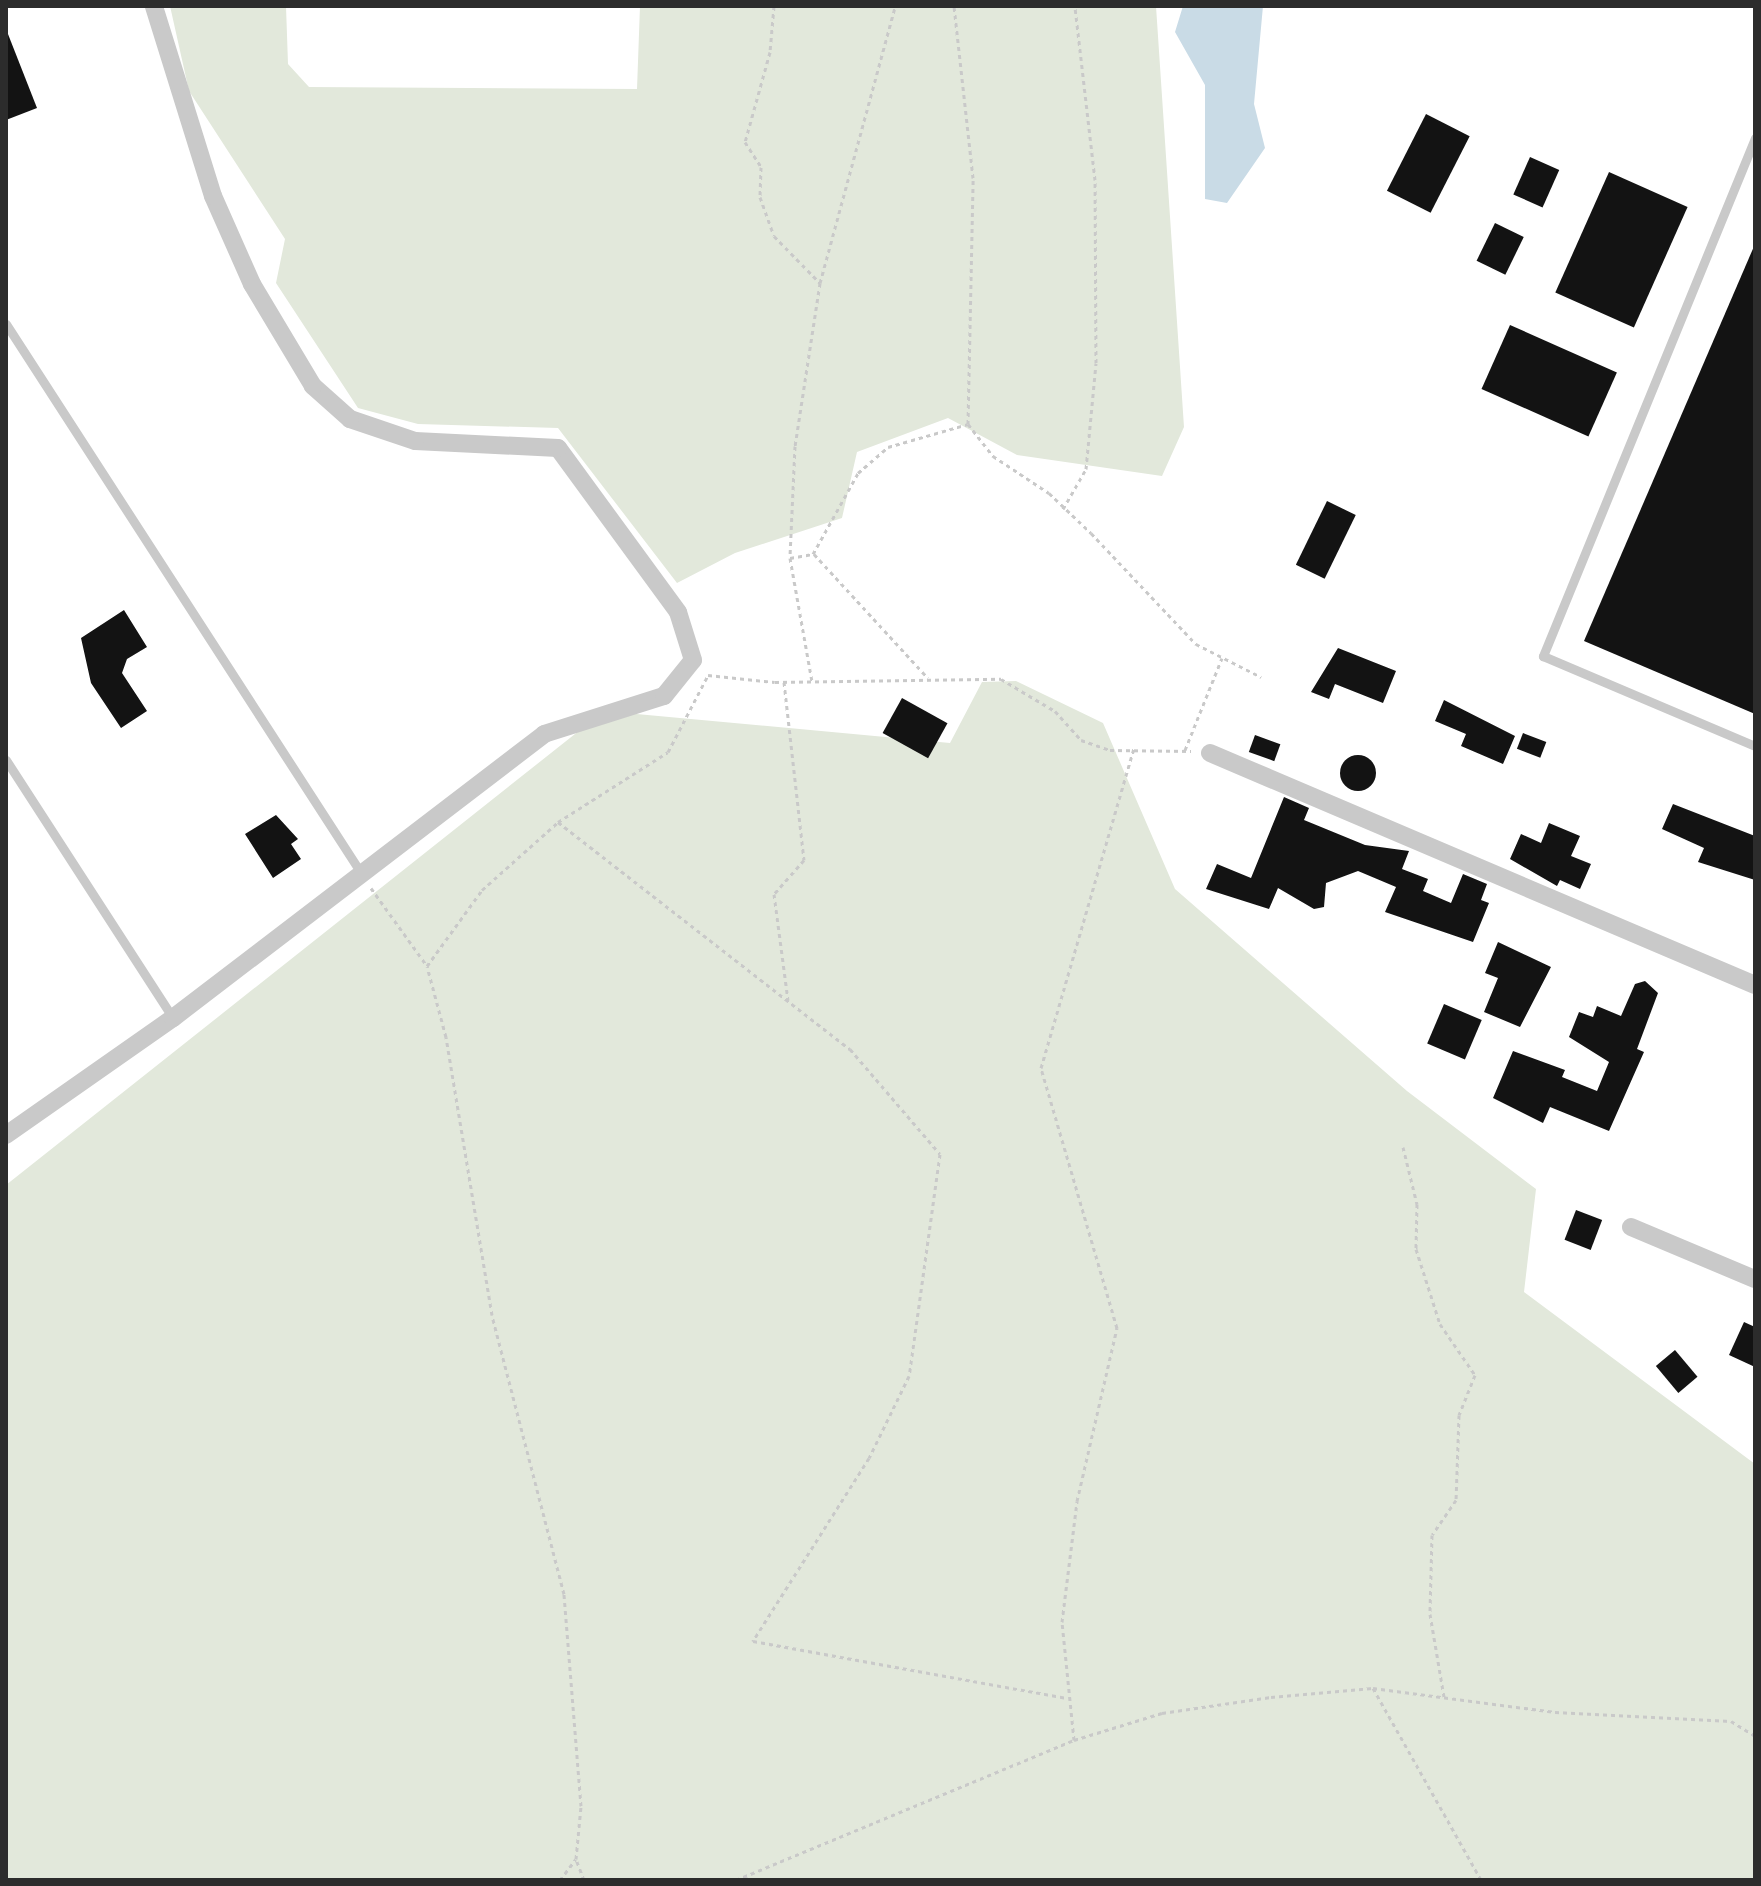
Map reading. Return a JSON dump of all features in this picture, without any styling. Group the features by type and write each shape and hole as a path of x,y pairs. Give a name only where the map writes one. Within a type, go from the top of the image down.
{"street":[{"path":"6,1135 173,1018 544,734 664,696 693,660 678,612 558,448 415,441 350,419 313,386 252,284 213,196 154,6"},
{"path":"1210,753 1755,985"},
{"path":"1631,1227 1755,1279"}],"lane":[{"path":"1755,138 1543,656 1755,746"},
{"path":"6,324 361,873"},
{"path":"6,760 173,1018"}],"path":[{"path":"774,6 770,52 745,142 761,167 760,197 774,236 820,283"},
{"path":"812,681 790,558 795,446 820,283 895,6"},
{"path":"954,6 973,178 968,424 993,456 1063,509 1196,644 1261,677"},
{"path":"1063,509 1086,469 1096,363 1095,180 1075,6"},
{"path":"813,554 858,473 888,447 968,424"},
{"path":"790,558 813,554"},
{"path":"813,554 928,678"},
{"path":"1185,750 1222,658"},
{"path":"427,966 482,890 558,822 668,752 708,675 775,682 1001,679 1055,711 1081,740 1110,750 1134,748 1210,753"},
{"path":"784,682 804,860 774,894 789,1002"},
{"path":"1074,1740 1067,1698 1062,1622 1077,1501 1117,1328 1041,1068 1134,748"},
{"path":"558,822 850,1049 940,1154 909,1376 869,1458 753,1641 1067,1698"},
{"path":"361,873 427,966 446,1037 492,1315 564,1594 581,1806 576,1859 584,1880"},
{"path":"1403,1147 1417,1204 1416,1249 1440,1324 1475,1375 1459,1415 1456,1500 1432,1535 1430,1614 1444,1697"},
{"path":"1373,1688 1481,1880"},
{"path":"736,1880 1074,1740 1162,1713 1373,1688 1555,1712 1731,1721 1755,1736"},
{"path":"560,1880 576,1859"}],"shaded area":[{"path":"170,6 286,6 288,64 309,87 637,89 640,6 1156,6 1184,427 1162,476 1017,455 948,418 857,452 842,518 735,553 677,583 558,428 418,424 358,408 276,283 285,239 189,91"},
{"path":"1016,681 1103,723 1175,889 1407,1091 1536,1189 1524,1292 1755,1464 1755,1880 6,1880 6,1185 604,711 950,743 982,682"}],"water":[{"path":"1183,6 1263,6 1254,104 1265,148 1227,203 1205,199 1205,85 1175,32"}],"building":[{"path":"6,29 37,108 6,120"},
{"path":"1426,114 1470,136 1431,213 1387,191"},
{"path":"1530,157 1559,170 1543,207 1513,194"},
{"path":"1609,172 1688,207 1634,328 1555,293"},
{"path":"1495,223 1524,237 1505,275 1477,261"},
{"path":"1755,244 1755,714 1584,641"},
{"path":"1510,325 1617,373 1588,437 1482,389"},
{"path":"1327,501 1356,515 1325,579 1296,565"},
{"path":"124,610 147,647 127,659 122,673 147,711 121,728 91,683 81,638"},
{"path":"1338,648 1396,671 1383,703 1335,684 1329,699 1311,692"},
{"path":"902,698 947,723 928,758 883,733"},
{"path":"1444,700 1515,736 1503,764 1461,746 1466,734 1435,721"},
{"path":"1523,733 1546,742 1540,758 1517,749"},
{"path":"1255,735 1280,744 1274,761 1249,752"},
{"path":"1358,755 1371,760 1376,773 1371,786 1358,791 1345,786 1340,773 1345,760"},
{"path":"1284,797 1309,808 1304,820 1365,845 1409,851 1402,869 1428,879 1423,891 1451,903 1463,874 1487,884 1481,900 1489,903 1473,942 1385,912 1396,887 1358,871 1326,883 1324,907 1314,909 1278,888 1269,909 1206,889 1217,864 1251,878"},
{"path":"1673,804 1755,836 1755,880 1698,862 1704,848 1662,829"},
{"path":"276,815 298,839 291,844 301,859 273,878 245,834"},
{"path":"1549,823 1580,836 1571,856 1591,864 1580,889 1560,880 1557,886 1510,859 1521,834 1541,843"},
{"path":"1498,942 1551,967 1520,1027 1484,1012 1498,978 1485,973"},
{"path":"1645,981 1658,993 1637,1049 1644,1052 1609,1131 1550,1107 1543,1123 1493,1098 1513,1051 1565,1070 1562,1077 1597,1091 1609,1062 1569,1037 1579,1012 1593,1017 1597,1006 1621,1016 1635,984"},
{"path":"1444,1004 1482,1020 1465,1060 1427,1044"},
{"path":"1576,1210 1602,1220 1591,1250 1565,1240"},
{"path":"1744,1322 1755,1327 1755,1367 1729,1355"},
{"path":"1675,1350 1697,1377 1678,1393 1656,1366"}]}
